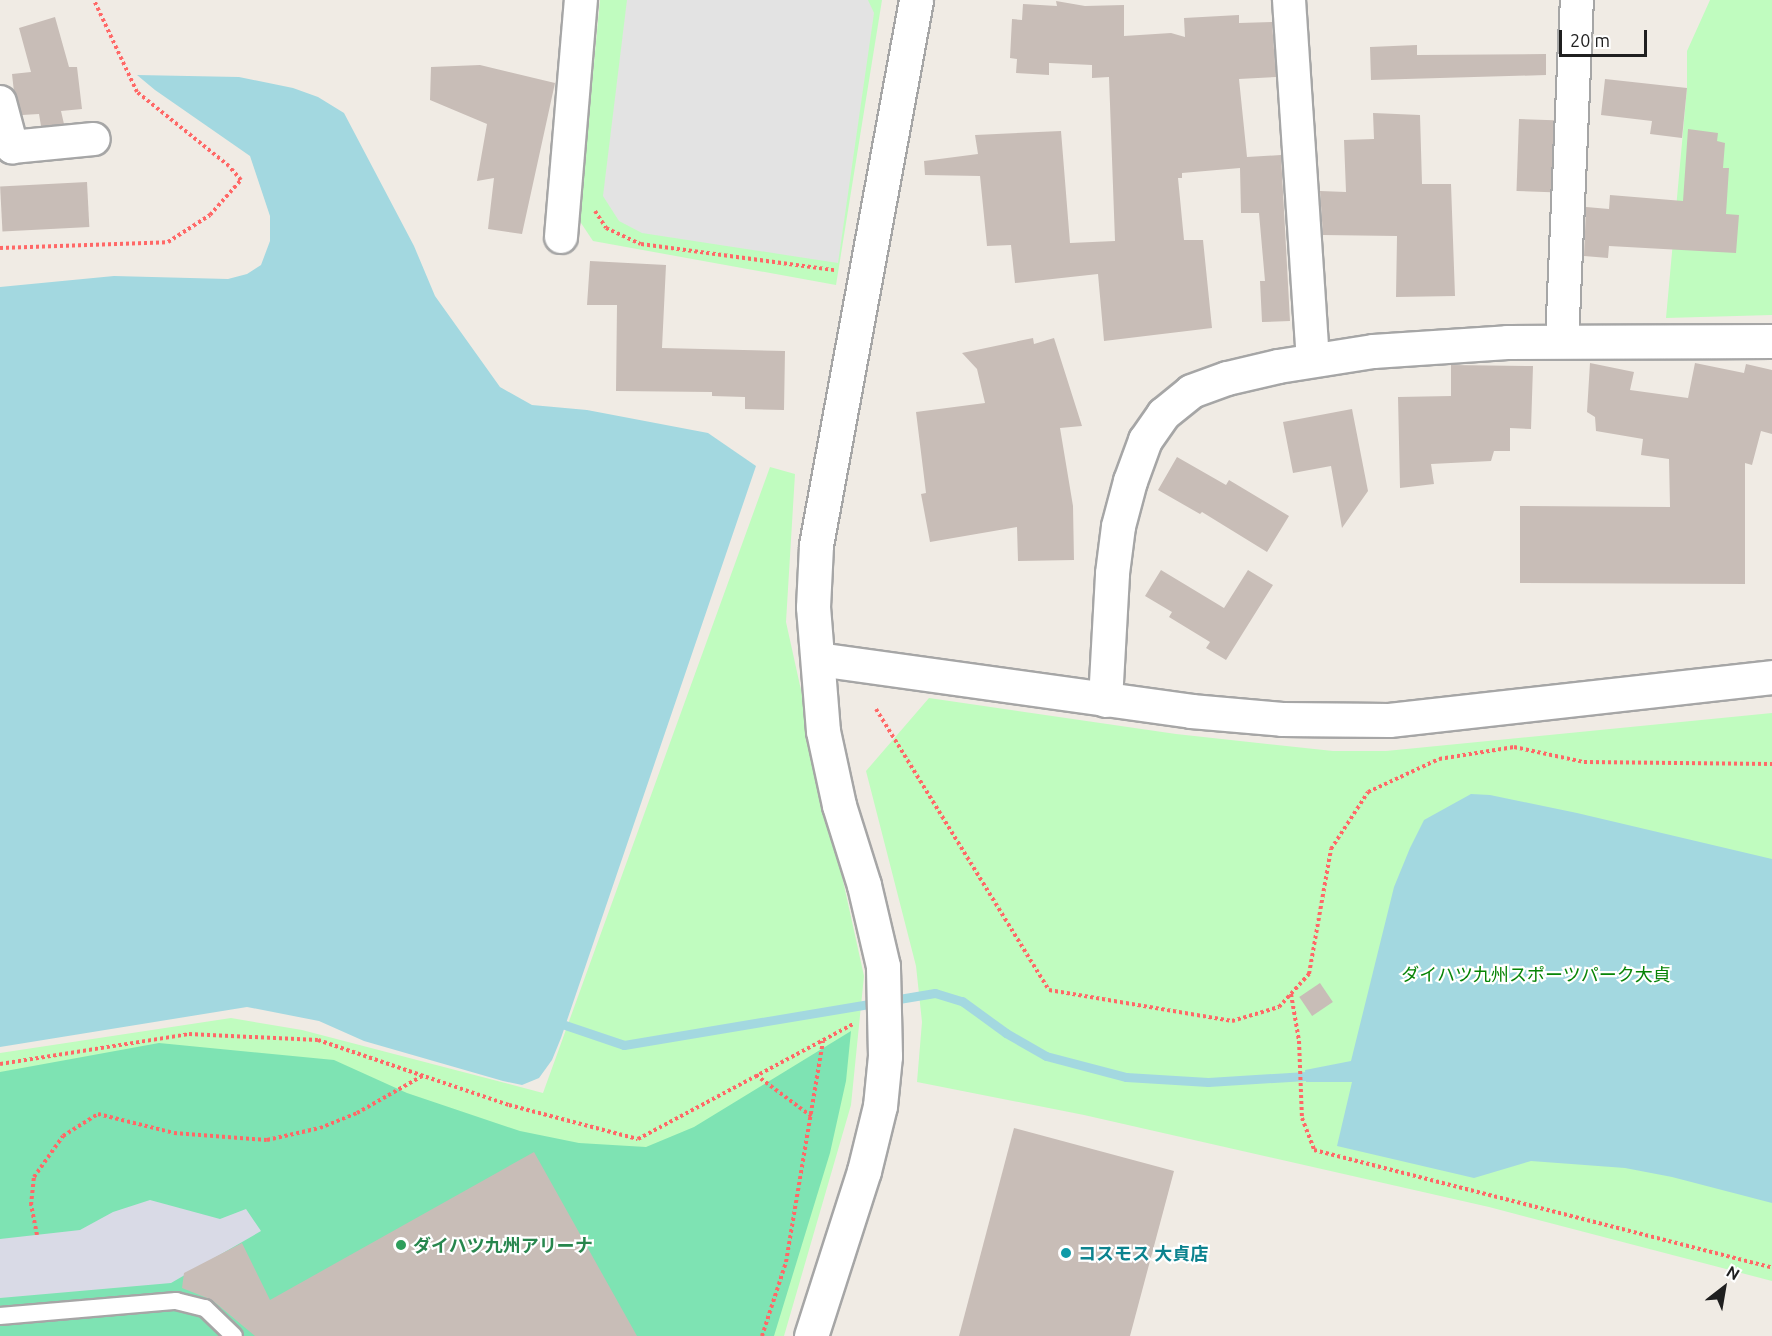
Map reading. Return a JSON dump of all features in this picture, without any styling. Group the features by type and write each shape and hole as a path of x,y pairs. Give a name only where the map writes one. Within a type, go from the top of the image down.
{"street":[{"path":"561,237 581,0"},
{"path":"811,1336 864,1171 880,1106 885,1056 883,966 864,885 839,805 823,731 813,607 816,544 916,0"},
{"path":"1289,0 1313,360"},
{"path":"1562,341 1577,0"},
{"path":"0,102 6,147 94,139"},
{"path":"1104,700 1112,573 1118,526 1130,480 1145,441 1163,414 1191,391 1227,378 1313,360 1439,346 1562,341 1772,341"},
{"path":"818,659 1104,700 1282,719 1389,720 1772,677"}],"lane":[{"path":"0,1316 176,1300 204,1308 234,1336"}],"path":[{"path":"0,248 168,242 210,215 241,180 229,166 137,92 94,0"},
{"path":"589,203 606,228 641,244 836,271"},
{"path":"876,709 1049,990 1232,1021 1279,1007 1309,974 1331,849 1368,792 1438,759 1514,747 1584,762 1772,764"},
{"path":"1291,994 1299,1057 1302,1119 1314,1150 1772,1268"},
{"path":"0,1064 189,1034 318,1040 509,1105 638,1138 854,1023"},
{"path":"762,1336 786,1262 824,1040"},
{"path":"37,1235 30,1205 34,1177 63,1136 98,1114 174,1133 267,1140 320,1128 357,1113 423,1075"},
{"path":"756,1075 811,1116"}],"green space":[{"path":"600,0 882,0 836,285 593,241 579,220"},
{"path":"1710,0 1772,0 1772,315 1666,318 1687,88 1687,51"},
{"name":"ダイハツ九州アリーナ","path":"770,467 795,474 786,622 864,976 851,1105 784,1336 0,1336 0,1053 231,1018 302,1030 543,1093"},
{"name":"ダイハツ九州スポーツパーク大貞","path":"929,698 1176,734 1333,751 1386,751 1772,713 1772,1281 1489,1207 1084,1115 917,1082 922,1022 916,966 866,771"},
{"name":"ダイハツ九州アリーナ","path":"851,1031 846,1081 830,1153 774,1336 0,1336 0,1072 159,1043 334,1060 407,1093 520,1131 579,1143 646,1147 694,1127"}],"shaded area":[{"path":"627,0 868,0 874,13 838,263 642,233 619,221 603,196"},
{"path":"150,1200 220,1219 246,1209 261,1231 171,1283 0,1298 0,1239 80,1230 113,1212"}],"water":[{"path":"137,75 239,77 293,88 318,97 344,113 414,246 435,296 500,387 532,405 587,410 708,433 756,466 561,1038 552,1060 539,1078 522,1085 364,1041 319,1021 247,1007 0,1047 0,287 114,276 228,279 247,274 261,265 270,241 270,216 250,156"},
{"path":"1471,794 1490,795 1577,813 1772,859 1772,1203 1672,1177 1625,1168 1531,1161 1474,1178 1337,1146 1352,1082 1306,1082 1305,1070 1351,1061 1394,887 1410,848 1424,820"}],"building":[{"path":"1056,1 1085,6 1124,5 1124,36 1171,33 1185,37 1184,18 1239,15 1239,23 1272,22 1276,77 1239,79 1247,157 1281,155 1290,321 1262,322 1260,281 1265,281 1259,213 1241,213 1240,168 1182,173 1182,178 1178,178 1184,240 1203,240 1212,328 1104,341 1098,274 1015,283 1011,245 987,246 980,176 925,175 924,161 978,154 975,135 1061,131 1070,243 1115,241 1109,77 1092,78 1092,65 1049,63 1049,75 1016,73 1017,59 1010,58 1012,19 1022,20 1023,4 1057,6"},
{"path":"55,17 69,67 77,67 82,109 61,111 64,124 41,126 39,114 22,115 14,92 12,74 31,72 19,28"},
{"path":"1417,45 1417,55 1546,54 1546,75 1371,80 1370,47"},
{"path":"480,65 555,83 522,234 488,229 494,178 477,181 487,124 430,100 431,67"},
{"path":"1605,79 1687,88 1682,138 1650,134 1652,121 1601,115"},
{"path":"1373,113 1420,115 1422,184 1451,184 1455,296 1396,297 1397,236 1323,235 1320,191 1346,192 1344,140 1374,139"},
{"path":"1519,119 1554,120 1551,192 1516,191"},
{"path":"1688,129 1718,133 1717,141 1725,143 1723,168 1729,168 1726,214 1739,215 1736,253 1609,246 1608,258 1584,256 1586,207 1609,209 1610,195 1683,201"},
{"path":"87,182 89,227 2,231 0,187"},
{"path":"590,261 666,265 662,348 785,351 784,410 745,409 745,397 712,396 712,392 616,391 617,305 587,305"},
{"path":"1033,338 1034,344 1054,338 1082,426 1060,428 1073,506 1074,560 1018,561 1017,527 930,542 921,494 926,493 916,412 985,403 977,369 962,353"},
{"path":"1590,363 1634,372 1630,390 1688,398 1695,363 1744,373 1746,364 1772,370 1772,434 1761,431 1752,465 1745,463 1745,584 1520,583 1520,506 1670,507 1669,459 1641,455 1643,439 1596,431 1595,417 1587,412"},
{"path":"1451,365 1533,366 1531,429 1510,428 1510,451 1494,451 1491,461 1431,464 1434,484 1400,488 1398,397 1451,396"},
{"path":"1352,409 1368,491 1342,528 1331,466 1293,473 1283,422"},
{"path":"1177,457 1226,485 1229,480 1289,516 1267,552 1202,512 1200,514 1158,490"},
{"path":"1161,570 1224,608 1248,570 1273,585 1226,660 1206,648 1210,642 1169,617 1172,612 1145,596"},
{"path":"1320,983 1333,1002 1312,1016 1299,997"},
{"name":"コスモス 大貞店","path":"1014,1128 1174,1171 1130,1336 959,1336"},
{"path":"534,1152 637,1336 255,1336 212,1300 182,1288 184,1273 242,1243 270,1300"}],"waterway":[{"path":"565,1025 624,1045 935,993 962,1001 1006,1033 1046,1056 1126,1077 1208,1082 1306,1076"}],"place":[{"name":"ダイハツ九州アリーナ","path":"401,1245"},
{"name":"コスモス 大貞店","path":"1066,1253"}]}
